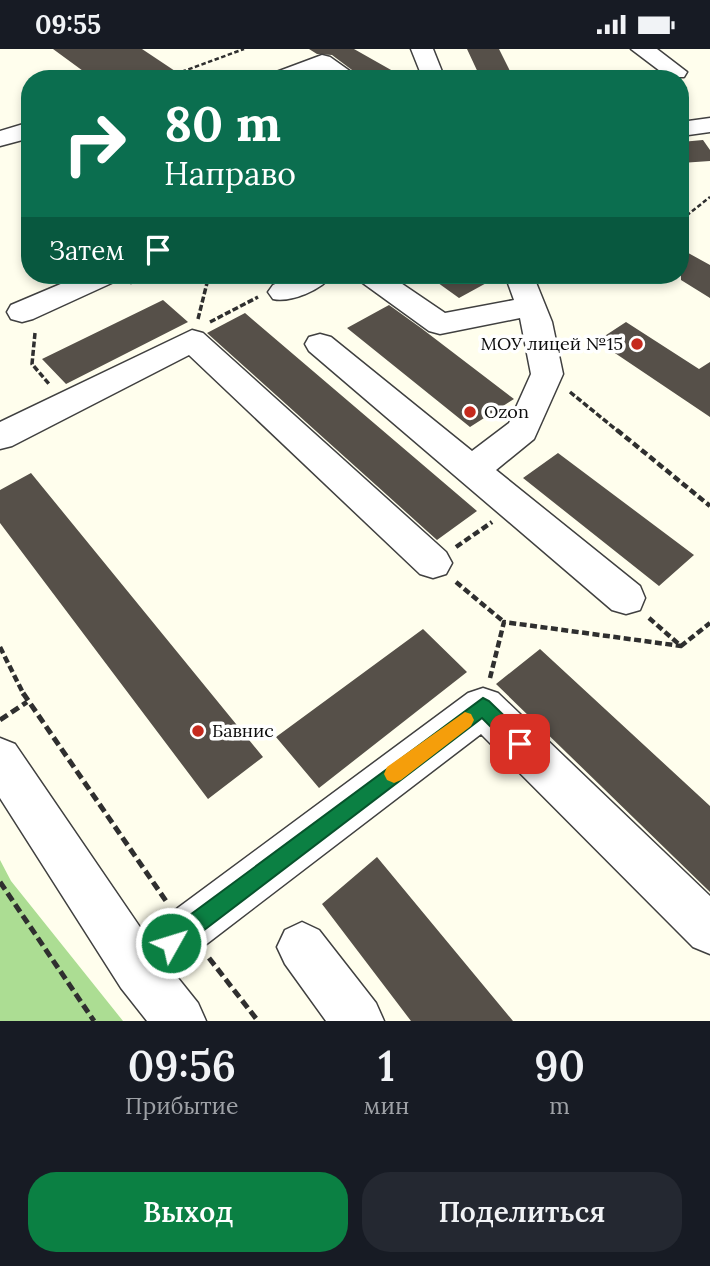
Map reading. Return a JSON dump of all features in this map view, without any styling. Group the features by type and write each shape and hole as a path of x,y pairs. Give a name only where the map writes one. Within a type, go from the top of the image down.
{"street":[{"path":"422,49 430,70"},
{"path":"642,49 673,70"},
{"path":"302,70 322,62 335,70"},
{"path":"689,128 710,125"},
{"path":"0,139 21,130"},
{"path":"29,319 108,284"},
{"path":"283,292 299,284"},
{"path":"472,470 522,430 547,374 537,322 522,284"},
{"path":"0,437 194,335 433,563"},
{"path":"320,344 626,597"},
{"path":"139,970 187,929 483,707 710,930"},
{"path":"0,760 139,970 180,1021"},
{"path":"302,947 358,1021"}],"lane":[{"path":"383,284 440,324 531,306"}],"path":[{"path":"187,70 244,49"},
{"path":"689,214 710,197"},
{"path":"194,335 207,284"},
{"path":"194,335 250,300"},
{"path":"29,319 32,364 66,403"},
{"path":"547,374 710,506"},
{"path":"515,505 433,563 504,622 681,646 710,623"},
{"path":"626,597 681,646"},
{"path":"483,707 504,622"},
{"path":"0,647 27,702 187,929 258,1021"},
{"path":"0,720 27,702"},
{"path":"0,882 94,1021"}],"green space":[{"path":"0,860 11,881 123,1021 0,1021"}],"building":[{"path":"53,49 142,49 174,70 82,70"},
{"path":"309,49 354,49 391,70 352,70 332,55 317,54"},
{"path":"467,49 499,49 510,70 477,70"},
{"path":"703,140 710,150 710,161 689,162 689,141"},
{"path":"689,253 710,265 710,298 687,284"},
{"path":"440,284 485,284 459,298"},
{"path":"163,300 188,322 66,384 42,359"},
{"path":"389,305 514,399 470,427 347,328"},
{"path":"245,313 477,511 437,540 207,333"},
{"path":"626,322 699,369 710,362 710,417 597,341"},
{"path":"558,453 694,555 659,586 523,478"},
{"path":"31,473 263,757 208,799 0,523 0,490"},
{"path":"423,629 467,672 319,788 276,737"},
{"path":"540,649 710,806 710,892 496,684"},
{"path":"377,857 513,1021 411,1021 322,904"}],"slow traffic":[{"path":"394,774 465,720"}],"place":[{"name":"МОУ лицей №15","path":"637,344"},
{"name":"Ozon","path":"470,412"},
{"name":"Бавнис","path":"198,731"}],"route":[{"path":"171,943 483,707 520,744"}]}
